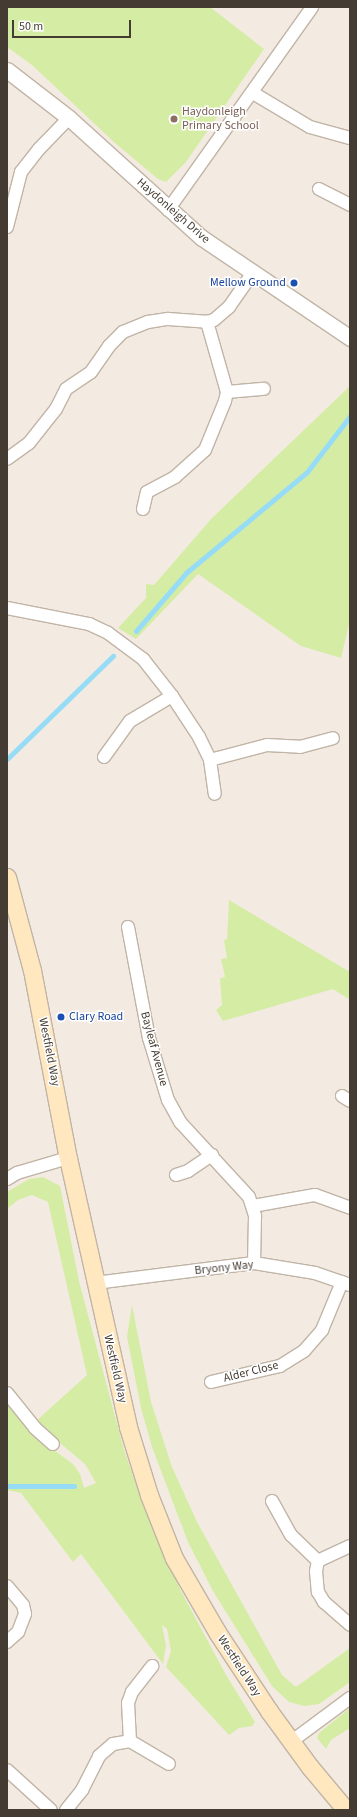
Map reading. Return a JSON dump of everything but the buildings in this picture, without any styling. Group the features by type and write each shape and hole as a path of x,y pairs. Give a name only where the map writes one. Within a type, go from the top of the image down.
{"main road":[{"name":"Westfield Way","path":"7,877 32,970 68,1158 128,1427 161,1528 174,1558 217,1632 261,1701 318,1777 346,1810"}],"street":[{"path":"168,210 253,93 312,7"},
{"name":"Haydonleigh Drive","path":"7,70 69,118 168,210 252,274 350,338"},
{"path":"253,93 310,127 350,138"},
{"path":"7,227 21,172 39,148 69,118"},
{"path":"319,189 350,205"},
{"path":"7,459 30,443 51,415 66,389 91,372 109,346 123,332 148,322 168,319 206,322 214,320 229,307 252,274"},
{"path":"142,509 147,492 184,471 205,450 227,392 206,322"},
{"path":"227,392 264,389"},
{"path":"7,608 36,615 75,620 108,633 143,659 172,696 199,737 210,760 215,794"},
{"path":"104,757 130,721 172,696"},
{"path":"210,760 267,745 300,747 333,738"},
{"name":"Bayleaf Avenue","path":"128,927 150,1038 168,1100 181,1123 243,1188 253,1206 254,1263"},
{"path":"176,1175 188,1171 212,1155"},
{"path":"7,1178 38,1166 68,1158"},
{"path":"253,1206 315,1195 350,1208"},
{"name":"Bryony Way","path":"95,1283 254,1263 316,1273 346,1284"},
{"name":"Alder Close","path":"211,1382 280,1366 304,1351 322,1330 346,1284"},
{"path":"7,1393 35,1428 53,1444"},
{"path":"272,1501 291,1535 318,1561 318,1592 330,1609 350,1625"},
{"path":"318,1561 350,1546"},
{"path":"7,1586 23,1605 25,1614 18,1632 7,1642"},
{"path":"130,1741 128,1702 132,1692 152,1666"},
{"path":"292,1741 350,1698"},
{"path":"66,1810 82,1790 93,1766 105,1748 130,1741 169,1764"},
{"path":"7,1770 51,1810"}],"green space":[{"name":"Haydonleigh Primary School","path":"7,7 210,7 264,49 186,162 166,182 158,179 115,143 32,65 7,47"},
{"path":"350,386 350,620 341,658 301,646 198,574 136,639 118,628 146,598 146,584 154,585 212,518"},
{"path":"229,900 350,972 350,1000 333,989 223,1021 216,1010 222,1005 220,978 225,977 221,959 227,958 224,940 227,939"},
{"path":"43,1177 60,1186 79,1281 124,1450 141,1498 181,1591 226,1675 255,1722 252,1726 239,1728 229,1735 166,1667 171,1651 167,1629 162,1625 166,1645 163,1664 81,1554 73,1562 21,1493 7,1490 8,1406 35,1436 73,1464 80,1474 84,1488 96,1483 85,1464 35,1422 87,1375 48,1202 32,1195 18,1200 7,1209 7,1192 29,1179"},
{"path":"132,1305 151,1402 172,1467 197,1522 282,1675 296,1687 350,1648 350,1682 319,1704 304,1706 289,1702 272,1686 213,1591 188,1542 152,1447 141,1408 127,1337"},
{"path":"350,1708 350,1728 331,1740 326,1749 317,1738 319,1733"}],"waterway":[{"path":"136,631 187,572 307,472 350,416"},
{"path":"7,759 113,656"},
{"path":"7,1486 74,1486"}],"place":[{"name":"Haydonleigh Primary School","path":"174,119"},
{"name":"Mellow Ground","path":"294,283"},
{"name":"Clary Road","path":"61,1017"}]}
